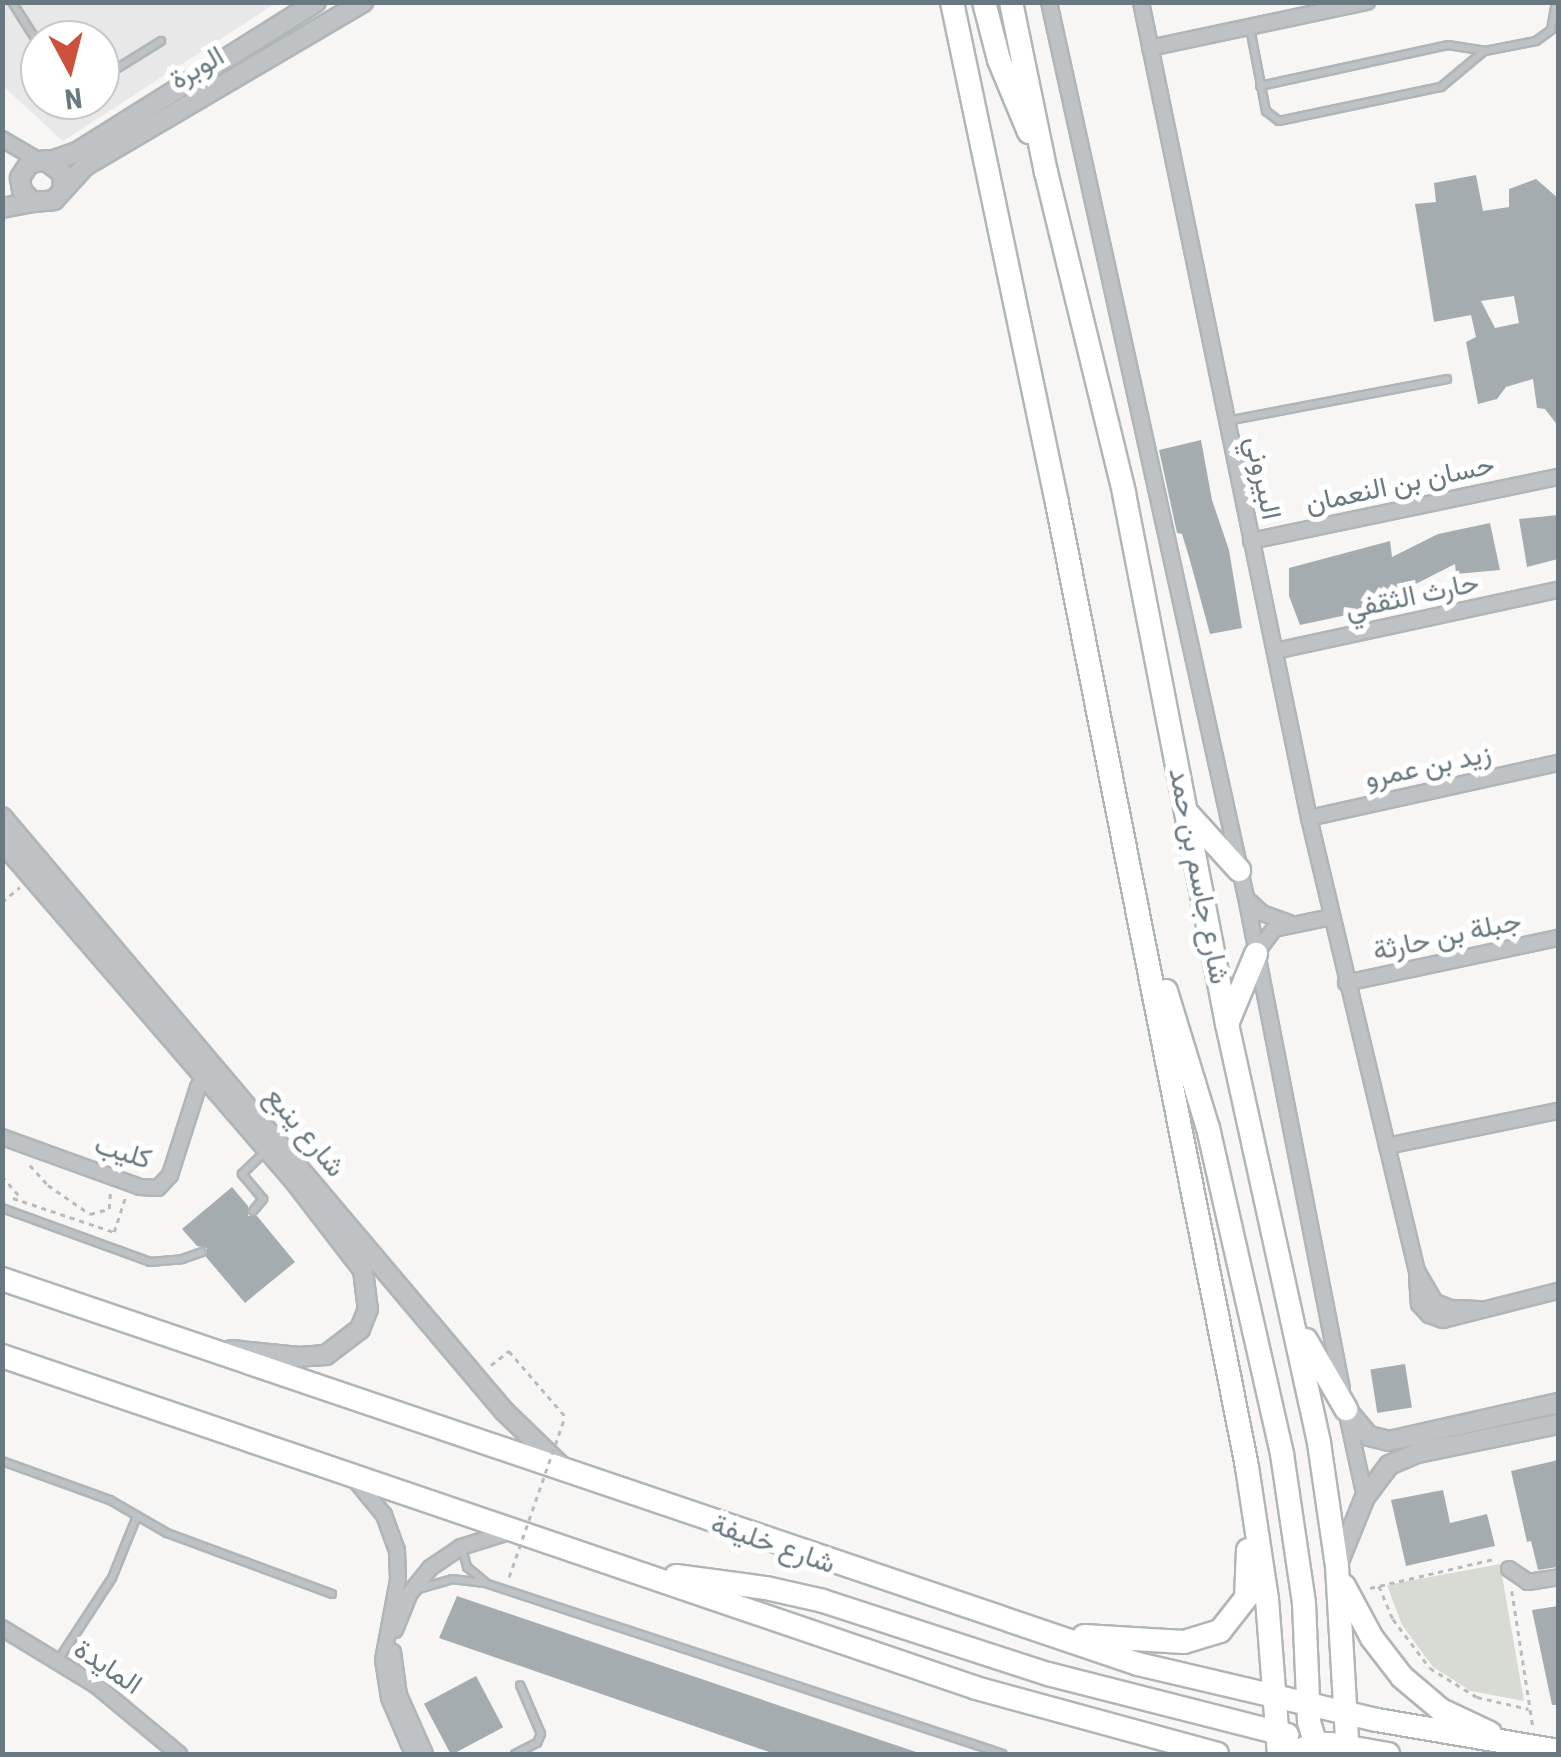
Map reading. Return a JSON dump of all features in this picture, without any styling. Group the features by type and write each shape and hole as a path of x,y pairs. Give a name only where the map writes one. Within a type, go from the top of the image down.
{"main road":[{"path":"937,2 944,23 959,37"},
{"path":"952,2 1247,1467 1267,1600 1278,1744"},
{"path":"984,2 1008,86 1046,172"},
{"name":"شارع جاسم بن حمد","path":"1011,2 1046,172 1124,493 1227,1024 1319,1443 1337,1566 1347,1751"},
{"path":"1188,814 1240,870"},
{"path":"1128,863 1208,1128 1272,1404 1299,1555 1308,1746"},
{"path":"1227,1024 1256,954"},
{"name":"شارع خليفة","path":"2,1280 572,1476 1138,1664 1344,1714 1538,1748"},
{"path":"1283,1286 1314,1359 1346,1409"},
{"path":"2,1356 976,1688 1216,1754"},
{"path":"1038,1632 1184,1642 1204,1639 1228,1625 1246,1598 1247,1467"},
{"path":"1337,1566 1346,1594 1394,1668 1423,1696 1441,1710 1538,1748"},
{"path":"646,1575 708,1578 823,1601 1278,1744 1388,1754"},
{"path":"1274,1698 1308,1746"},
{"path":"1308,1746 1344,1714"},
{"path":"1116,1727 1156,1754"}],"street":[{"name":"الوبرة","path":"2,208 33,169 77,152 316,2"},
{"name":"الوبرة","path":"2,208 48,203 85,166 363,2"},
{"name":"شارع جاسم بن حمد","path":"1049,2 1246,897 1366,1498"},
{"name":"البيروني","path":"1141,2 1309,818 1416,1271 1435,1302 1451,1308 1479,1309 1558,1292"},
{"path":"1150,48 1367,2"},
{"path":"3,139 33,169 62,172 63,188"},
{"path":"33,169 33,202"},
{"name":"حسان بن النعمان","path":"1251,540 1558,477"},
{"name":"حارث الثقفي","path":"1275,651 1558,590"},
{"name":"زيد بن عمرو","path":"1309,818 1558,763"},
{"name":"شارع ينبع","path":"2,818 145,997 319,1201 524,1432 572,1476"},
{"name":"شارع ينبع","path":"2,842 145,997"},
{"path":"1246,897 1262,913 1289,923"},
{"path":"1256,954 1274,929 1331,917"},
{"name":"جبلة بن حارثة","path":"1346,983 1558,938"},
{"name":"كليب","path":"2,1137 149,1189 165,1184 209,1072"},
{"path":"1387,1146 1558,1110"},
{"name":"شارع ينبع","path":"206,1347 300,1358 326,1355 360,1329 368,1309 363,1270 319,1201"},
{"path":"1346,1409 1369,1436 1389,1441 1558,1403"},
{"path":"1337,1566 1366,1498 1383,1470 1404,1456 1558,1424"},
{"path":"346,1471 378,1506 397,1550 398,1580 384,1660 389,1698 413,1754"},
{"path":"426,1754 405,1713 392,1658 399,1616 410,1593 430,1568 461,1547 516,1530"},
{"path":"1508,1570 1528,1582 1558,1577"},
{"name":"المايدة","path":"2,1628 122,1705 180,1754"}],"lane":[{"path":"1260,86 1448,45 1485,50 1546,36 1555,18 1556,2"},
{"path":"1250,27 1266,112 1287,120 1441,87 1485,50"},
{"path":"120,66 160,41"},
{"path":"1226,422 1448,379"},
{"path":"253,1212 262,1199 242,1174 272,1146"},
{"path":"2,1208 150,1262 182,1259 202,1252"},
{"path":"2,1461 110,1500 167,1533 332,1594"},
{"path":"58,1662 112,1578 137,1516"},
{"path":"461,1547 467,1566 486,1582"},
{"path":"410,1593 452,1579 486,1582 1002,1754"},
{"path":"515,1754 538,1744 541,1734 520,1685"}],"path":[{"path":"48,1169 29,1164 48,1185 90,1214 104,1214 112,1203 103,1185"},
{"path":"2,1176 40,1222"},
{"path":"2,1194 114,1232 130,1183"},
{"path":"475,1378 509,1351 565,1416 508,1577"},
{"path":"1346,1594 1503,1559 1538,1748"},
{"path":"1379,1586 1393,1619 1430,1668 1477,1697 1530,1710"}],"shaded area":[{"path":"2,3 276,3 120,104 120,20 20,20 20,102 3,86"},
{"path":"40,120 95,120 63,141"},
{"path":"1500,1564 1524,1701 1471,1691 1433,1667 1402,1625 1387,1585"}],"building":[{"path":"1476,175 1483,211 1509,207 1509,189 1536,179 1558,198 1558,426 1545,409 1537,408 1533,379 1506,387 1497,399 1478,404 1466,342 1476,337 1471,315 1434,322 1415,204 1436,202 1434,183","holes":["1514,296 1519,323 1495,328 1481,301"]},
{"path":"1201,440 1212,500 1229,550 1242,628 1210,634 1182,534 1177,533 1159,450"},
{"path":"1558,515 1558,559 1527,567 1519,519"},
{"path":"1490,523 1500,570 1456,574 1455,564 1396,594 1398,604 1300,625 1289,596 1289,568 1390,541 1392,557 1438,534"},
{"path":"232,1187 248,1206 248,1216 257,1216 295,1262 245,1303 206,1257 207,1248 197,1246 182,1229"},
{"path":"1405,1364 1412,1407 1377,1413 1370,1369"},
{"path":"1558,1460 1558,1567 1538,1570 1531,1541 1527,1542 1511,1471"},
{"path":"1443,1490 1450,1523 1487,1514 1495,1546 1406,1566 1391,1500"},
{"path":"457,1596 916,1754 775,1754 439,1638"},
{"path":"1558,1606 1558,1705 1552,1705 1532,1610"},
{"path":"476,1676 503,1727 451,1754 424,1704"}]}
